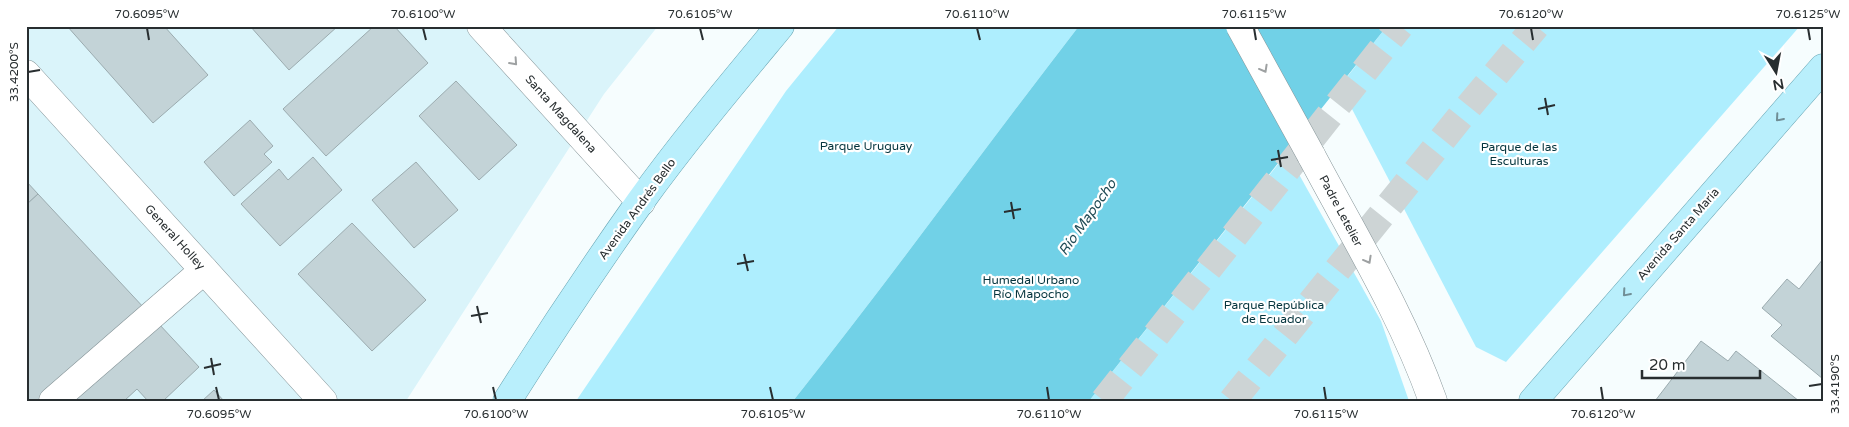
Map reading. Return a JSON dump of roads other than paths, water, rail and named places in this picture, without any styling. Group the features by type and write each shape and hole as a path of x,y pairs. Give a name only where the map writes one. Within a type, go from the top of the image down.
{"main road":[{"name":"Avenida Andrés Bello","path":"507,401 541,347 640,202 698,126 780,26"},
{"name":"Avenida Santa María","path":"1533,401 1823,68"}],"street":[{"name":"Santa Magdalena","path":"481,26 640,202"},
{"name":"Padre Letelier","path":"1240,26 1392,303 1415,353 1433,401"},
{"name":"General Holley","path":"26,74 323,401"},
{"path":"53,401 204,270"}],"water":[{"name":"Humedal Urbano Río Mapocho","path":"1079,26 1387,26 1089,401 793,401 866,308"}],"tunnel":[{"path":"1104,401 1400,26"},
{"path":"1232,401 1470,105 1536,26"}],"park label":[{"name":"Parque Uruguay","path":"866,146"},
{"name":"Parque de las Esculturas","path":"1519,154"},
{"name":"Parque República de Ecuador","path":"1274,312"}],"water label":[{"name":"Río Mapocho","path":"1087,217"}]}
